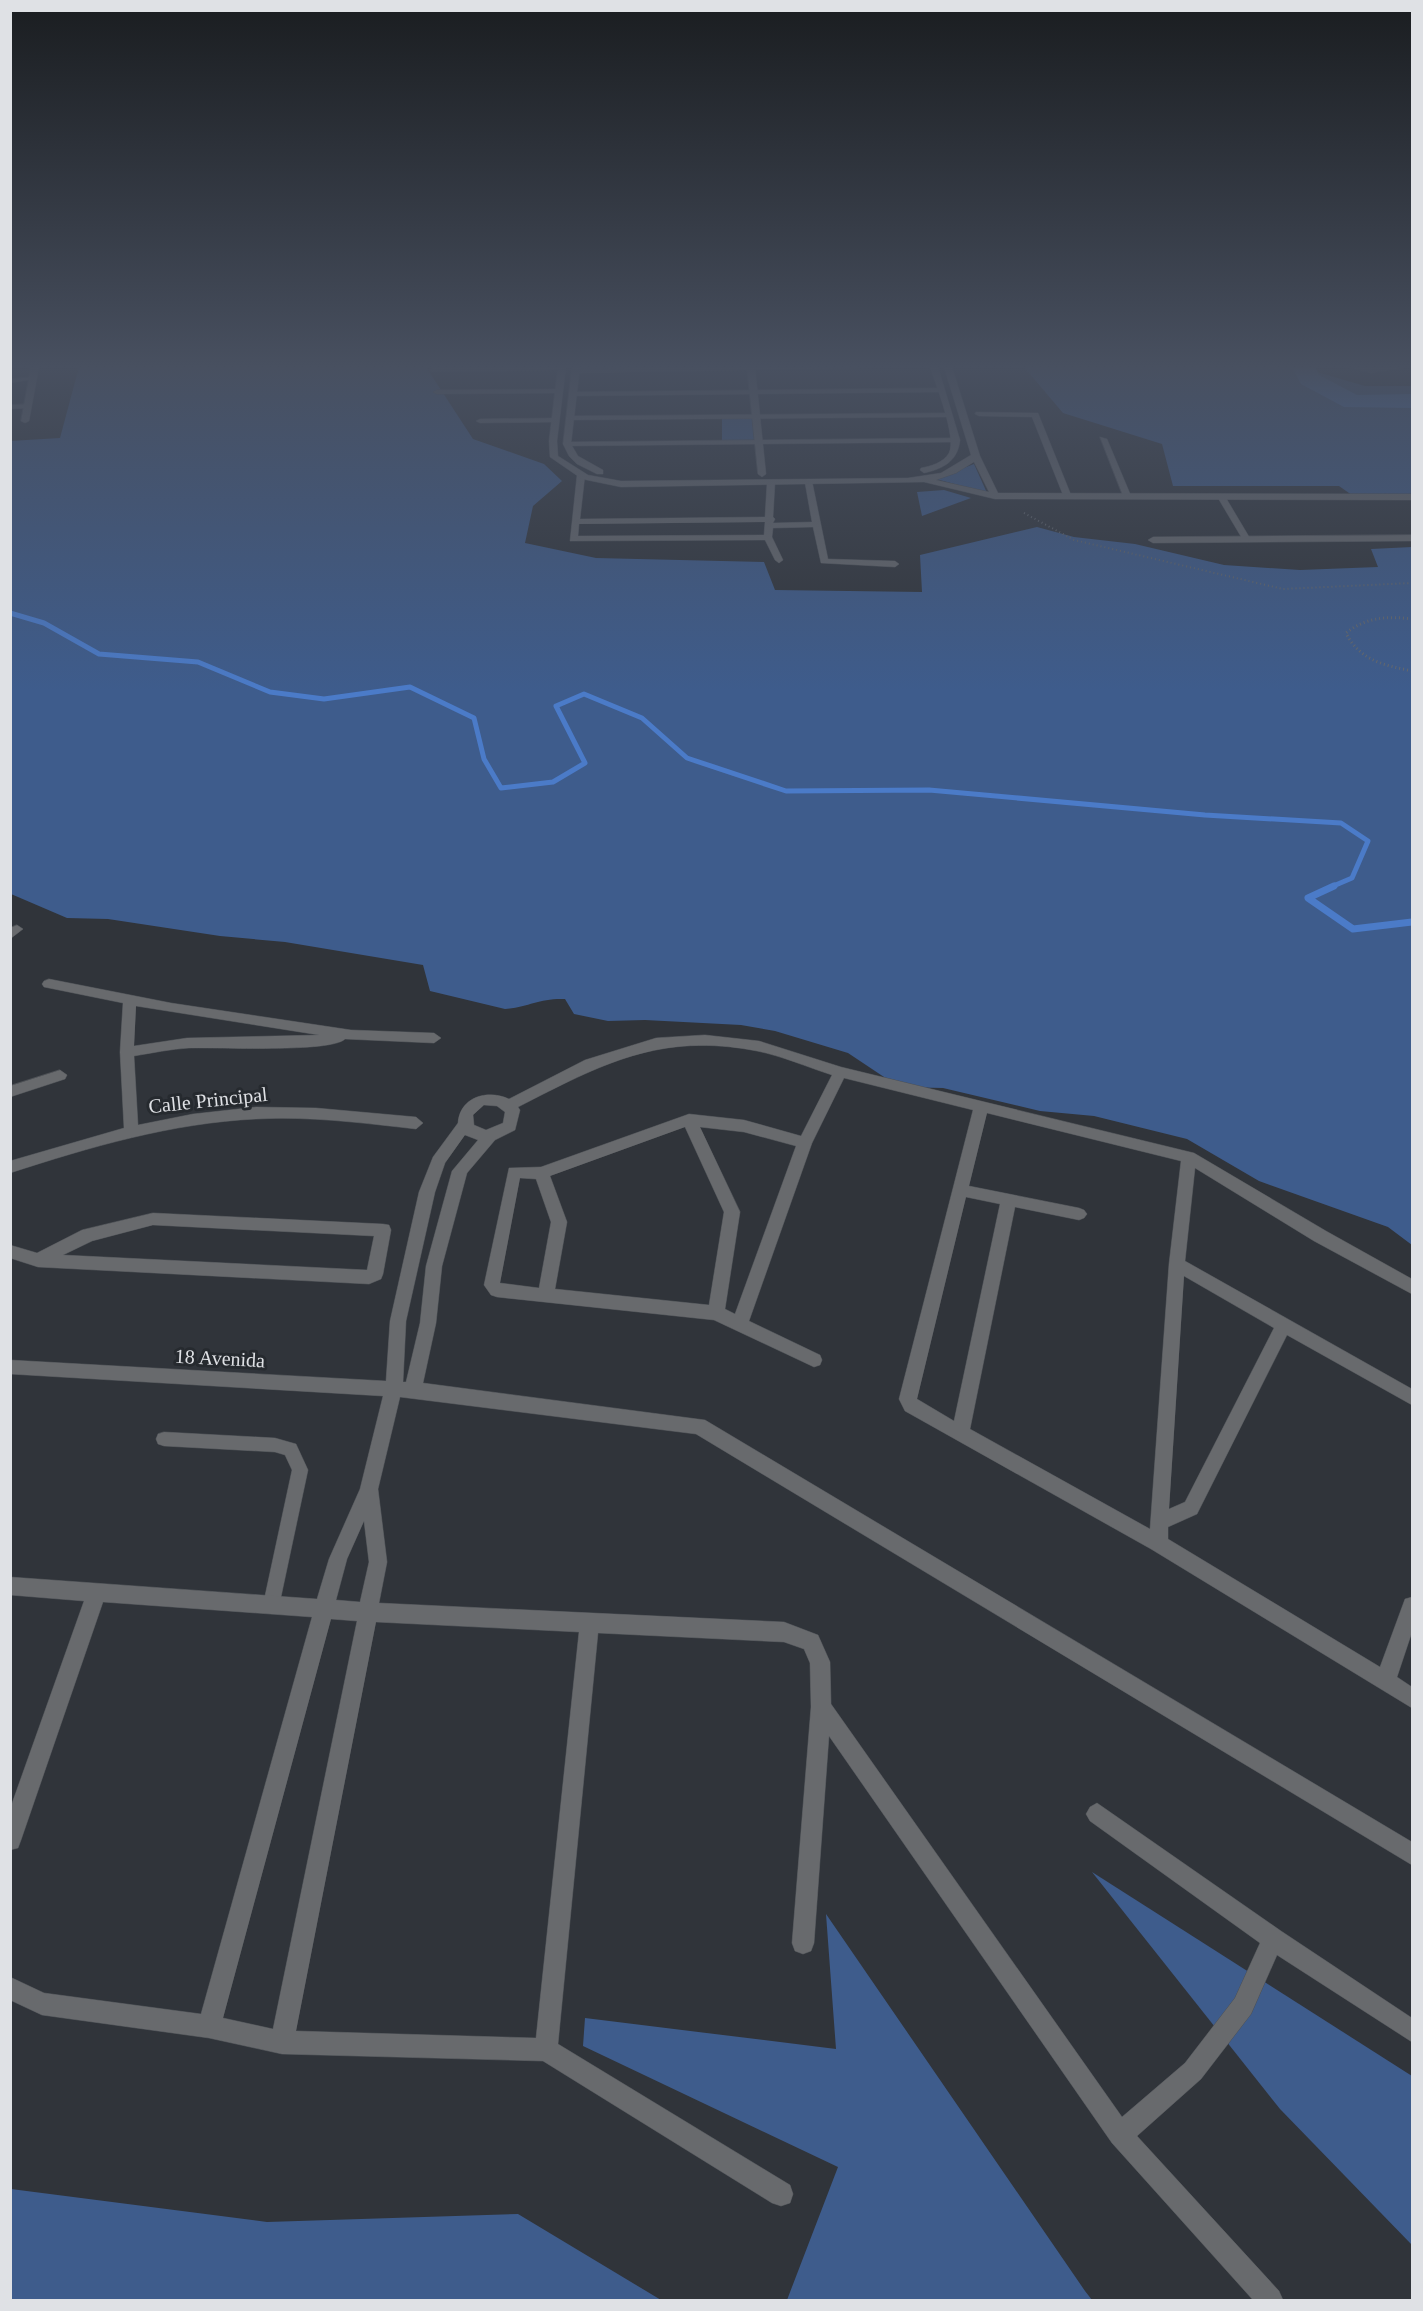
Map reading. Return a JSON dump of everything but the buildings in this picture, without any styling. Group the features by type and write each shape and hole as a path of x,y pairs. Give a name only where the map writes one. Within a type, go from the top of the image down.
{"street":[{"path":"587,475 621,484 924,480 994,496 1222,498 1379,495 1413,497"},
{"path":"615,475 702,475"},
{"path":"924,480 941,475"},
{"path":"984,475 994,496"},
{"path":"1153,540 1413,538"},
{"path":"49,984 130,1000 351,1035 434,1038"},
{"path":"130,1000 127,1052 131,1130"},
{"path":"127,1052 188,1043 324,1041 351,1035"},
{"path":"509,1105 590,1064 656,1043 732,1041 840,1072 1189,1157 1320,1236 1413,1287"},
{"path":"740,1324 805,1143 840,1072"},
{"path":"10,1092 60,1075"},
{"path":"209,2027 338,1559 369,1489 394,1388 398,1321 427,1192 438,1161 465,1124 467,1111 479,1102 495,1099 509,1105 514,1115 510,1126 490,1136 460,1171 434,1266 420,1390"},
{"path":"982,1105 908,1399 911,1406 1158,1543 1413,1698"},
{"name":"Calle Principal","path":"10,1167 131,1130 256,1113 346,1116 416,1123"},
{"path":"805,1143 744,1126 689,1120 541,1173 514,1172 492,1285 494,1290 716,1313 814,1360"},
{"path":"689,1120 732,1212 716,1313"},
{"path":"465,1124 475,1134 490,1136"},
{"path":"1158,1543 1177,1264 1189,1157"},
{"path":"541,1173 559,1222 546,1296"},
{"path":"961,1190 1079,1214"},
{"path":"960,1433 1009,1200"},
{"path":"10,1251 38,1260 369,1278 375,1274 383,1230 153,1219 88,1235 38,1260"},
{"path":"1177,1264 1413,1398"},
{"path":"1158,1522 1184,1513 1191,1508 1284,1324"},
{"name":"18 Avenida","path":"10,1367 420,1390 699,1426 1413,1854"},
{"path":"282,2042 378,1562 369,1489"},
{"path":"10,1586 368,1612 784,1632 811,1642 820,1662 821,1707 803,1942"},
{"path":"10,1840 97,1592"},
{"path":"1385,1682 1413,1606"},
{"path":"546,2050 590,1621"},
{"path":"821,1707 1120,2135 1270,2301"},
{"path":"1097,1814 1272,1939 1413,2031"},
{"path":"1120,2135 1192,2071 1243,2006 1272,1939"},
{"path":"10,1988 42,2004 209,2027 282,2042 546,2050 781,2194"}],"lane":[{"path":"577,475 576,522 573,540 768,537"},
{"path":"1059,475 1067,495"},
{"path":"1118,475 1127,496"},
{"path":"771,483 768,537 779,560"},
{"path":"809,483 825,562 895,564"},
{"path":"1222,498 1247,540"},
{"path":"576,522 818,524"},
{"path":"164,1439 275,1445 290,1449 300,1470 272,1605"}],"path":[{"path":"994,496 1003,504 1074,540 1283,589 1413,583"},
{"path":"1413,619 1397,616 1358,621 1346,633 1351,646 1366,659 1413,671"}],"shaded area":[{"path":"10,475 555,475 562,481 533,506 525,543 596,558 764,562 775,590 922,592 920,555 1037,527 1074,537 1135,544 1224,565 1300,570 1378,567 1371,549 1412,547 1412,1245 1388,1227 1259,1181 1187,1139 1094,1116 1040,1111 943,1088 899,1087 848,1053 775,1031 741,1025 645,1020 608,1021 574,1014 565,999 548,1000 505,1009 430,991 423,965 285,942 220,936 108,919 67,918 11,894"},
{"path":"947,475 979,475 987,493 936,479"},
{"path":"1170,475 1412,475 1412,498 1359,500 1339,486 1173,486"},
{"path":"944,490 971,498 922,516 917,492"},
{"path":"1092,1872 1412,2076 1412,2245 1280,2109"},
{"path":"826,1914 1092,2300 787,2300 838,2167 583,2046 585,2018 836,2049"},
{"path":"11,2189 267,2222 518,2214 661,2300 11,2300"}],"waterway":[{"path":"10,613 44,623 99,654 198,662 270,692 324,699 410,687 474,718 484,759 501,788 553,782 585,763 556,706 584,694 642,718 687,758 786,791 929,790 1205,815 1341,823 1368,841 1352,878 1331,887"},
{"path":"1334,886 1308,898 1353,929 1412,922"}]}
